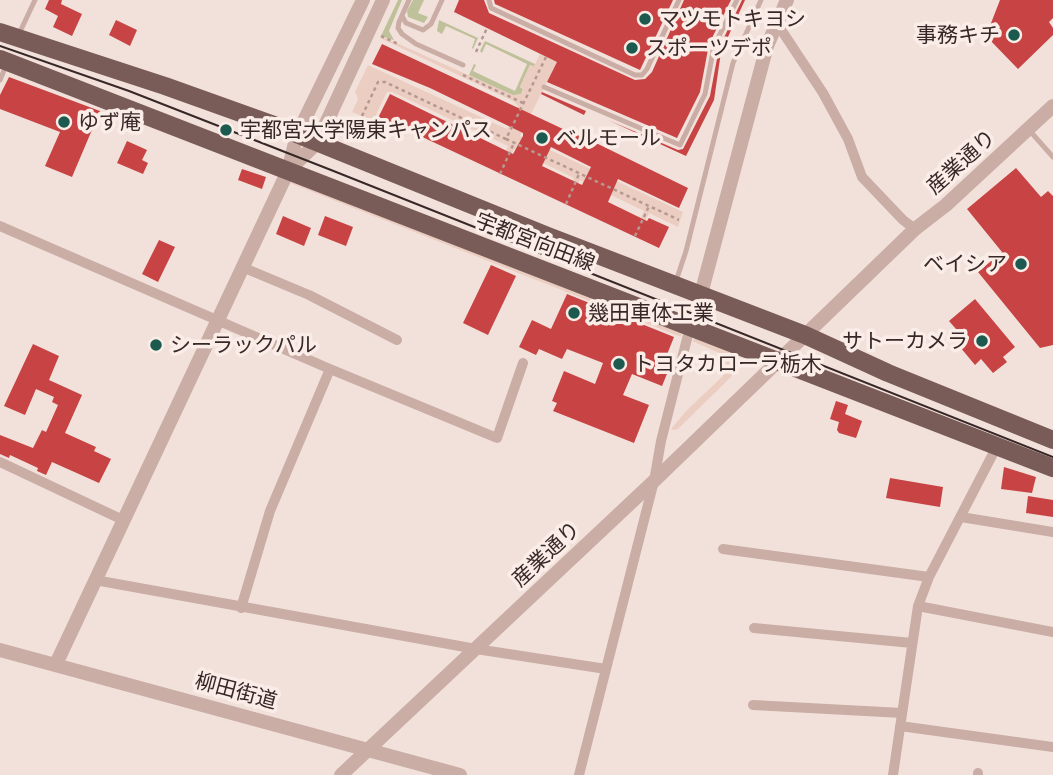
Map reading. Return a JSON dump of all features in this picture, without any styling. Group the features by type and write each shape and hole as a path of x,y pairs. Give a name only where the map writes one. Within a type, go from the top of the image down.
{"main road":[{"name":"宇都宮向田線","path":"8,35 165,86 297,135 805,334 888,373 1053,440"},
{"name":"宇都宮向田線","path":"4,60 1053,468"}],"street":[{"path":"56,664 288,171 297,135 363,0"},
{"path":"288,171 317,143 383,0"},
{"path":"701,294 766,46 787,0"},
{"path":"776,22 823,93 848,139 862,177 915,229"},
{"name":"産業通り","path":"341,775 654,481 915,229 946,205 1053,106"},
{"path":"0,226 497,438 523,363"},
{"path":"242,267 309,295 397,340"},
{"path":"579,775 690,327"},
{"path":"241,608 270,511 330,369"},
{"path":"893,775 918,606 929,577 997,446"},
{"path":"0,462 123,520"},
{"path":"961,517 1053,532"},
{"path":"723,549 929,577"},
{"path":"95,580 476,649 606,669"},
{"path":"918,606 1053,632"},
{"path":"754,628 912,643"},
{"name":"柳田街道","path":"0,650 460,775"},
{"path":"753,705 902,713"},
{"path":"900,726 1053,747"}],"lane":[{"path":"8,35 35,0"},
{"path":"409,0 398,28 402,34 416,44 463,65"},
{"path":"402,14 406,23 423,30 431,24 442,0"},
{"path":"489,0 491,8 635,75 642,75 648,69 679,0"},
{"path":"544,87 680,145 705,94 714,46 737,0"},
{"path":"675,284 686,251 733,63 761,0"},
{"path":"0,80 4,60"},
{"path":"1029,130 1052,154"}],"path":[{"path":"476,52 487,28"},
{"path":"506,139 546,57"},
{"path":"362,117 378,82 385,82 679,220"},
{"path":"500,174 514,143"},
{"path":"566,204 579,174"},
{"path":"635,236 649,206"}],"green space":[{"path":"398,0 402,0 389,31 394,40 381,36"},
{"path":"413,0 424,0 418,13 428,17 424,23 408,17 407,11"},
{"path":"439,20 478,38 473,49 475,39 446,26 442,34 437,31"},
{"path":"485,41 535,64 534,67 530,65 520,87 523,89 521,94 513,96 469,75 474,64 476,65 473,71 515,91 527,64 486,44 482,53 480,51"}],"shaded area":[{"path":"381,36 513,95 521,94 523,89 520,87 530,65 534,66 540,54 557,62 520,136 683,212 678,227 649,213 638,237 633,235 644,211 580,180 568,205 563,202 574,178 514,149 502,175 497,172 508,146 392,92 387,92 373,121 352,112 358,99 355,92 368,65 507,129 518,106 513,101 380,38"},
{"path":"292,181 682,332 681,337 290,183"},
{"path":"697,337 731,353 735,361 734,370 731,377 678,429 673,430 671,429 686,411 723,376 719,353 692,341"}],"building":[{"path":"49,0 62,0 61,4 82,14 72,36 53,27 58,16 45,9"},
{"path":"459,0 484,0 489,13 635,80 645,79 652,72 684,0 731,0 709,44 700,92 677,138 547,82 557,62 454,12"},
{"path":"494,0 673,0 640,70 495,4"},
{"path":"742,0 745,0 721,52 714,100 686,156 608,120 678,150 683,149 710,96 719,48"},
{"path":"1000,0 1053,0 1053,18 1049,22 1053,35 1018,69 986,36"},
{"path":"116,20 137,30 130,46 109,35"},
{"path":"382,44 688,188 679,208 618,179 608,202 647,221 649,218 669,227 659,248 401,127 398,133 376,122 390,94 513,154 523,136 523,133 430,88 372,64","holes":["551,147 591,167 582,185 542,166"]},
{"name":"ゆず庵","path":"9,77 100,111 72,177 45,166 60,132 0,109 0,95"},
{"path":"542,92 586,111 584,115 541,94"},
{"path":"127,141 147,150 142,160 148,163 143,174 117,163"},
{"name":"ベイシア","path":"1016,168 1041,197 1048,191 1053,196 1053,345 1040,348 978,272 1002,252 967,209"},
{"path":"242,169 266,177 262,189 238,180"},
{"path":"283,216 311,228 304,246 276,234"},
{"path":"325,216 353,227 346,246 318,235"},
{"path":"159,240 175,247 158,282 142,274"},
{"path":"491,265 516,276 488,335 463,323"},
{"path":"567,294 674,337 664,362 671,364 662,386 632,374 623,395 649,405 634,443 553,411 557,403 552,401 564,371 595,384 603,363 567,349 562,359 539,349 536,355 519,347 532,320 551,329"},
{"name":"サトーカメラ","path":"975,299 1015,347 1003,357 1007,362 993,373 981,359 975,365 950,335 956,329 949,321"},
{"path":"33,344 59,356 49,380 82,395 65,433 96,447 94,451 111,459 99,483 52,462 46,475 37,471 38,468 10,455 9,458 0,454 0,435 33,448 42,430 46,432 58,405 52,402 54,397 36,389 25,415 4,406"},
{"path":"836,401 848,405 845,414 862,421 856,438 839,433 839,422 830,419"},
{"path":"1004,467 1036,477 1032,493 1001,489"},
{"path":"890,478 943,487 940,507 886,498"},
{"path":"1028,496 1053,500 1053,517 1026,513"}],"tram line":[{"path":"0,46 129,91 1053,457"}],"place":[{"name":"マツモトキヨシ","path":"645,19"},
{"name":"事務キチ","path":"1014,35"},
{"name":"スポーツデポ","path":"632,48"},
{"name":"ゆず庵","path":"64,122"},
{"name":"宇都宮大学陽東キャンパス","path":"226,130"},
{"name":"ベルモール","path":"542,138"},
{"name":"ベイシア","path":"1021,264"},
{"name":"幾田車体工業","path":"574,313"},
{"name":"サトーカメラ","path":"982,341"},
{"name":"シーラックパル","path":"156,345"},
{"name":"トヨタカローラ栃木","path":"619,364"}]}
